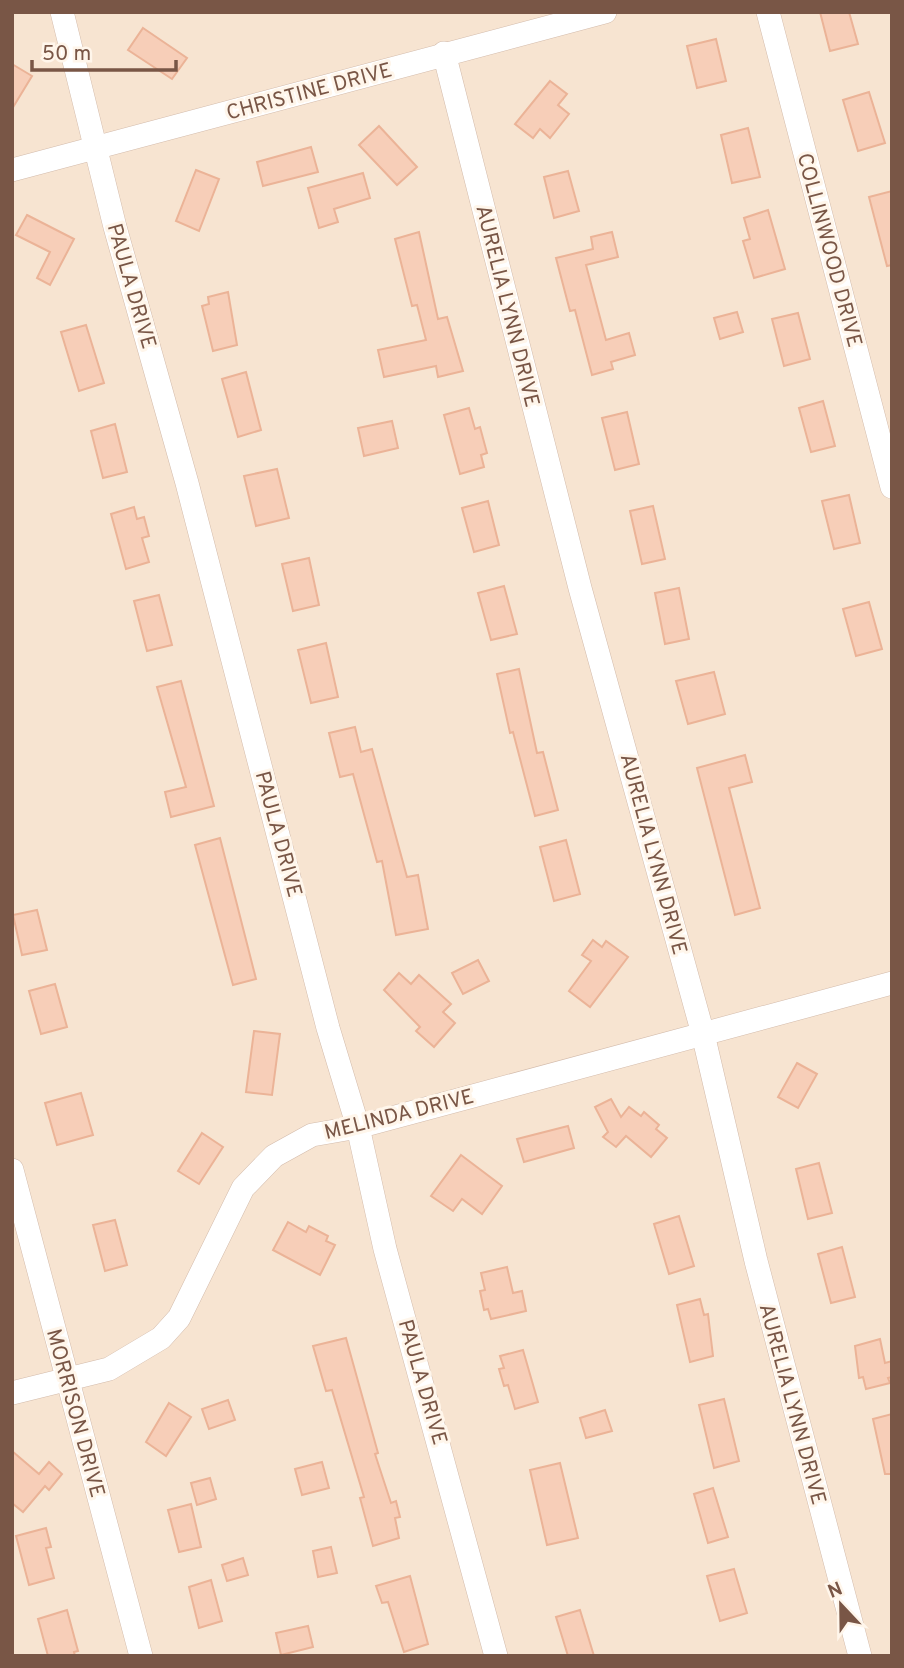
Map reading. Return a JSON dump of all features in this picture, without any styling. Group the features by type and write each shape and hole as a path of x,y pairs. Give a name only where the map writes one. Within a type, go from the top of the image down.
{"street":[{"name":"PAULA DRIVE","path":"62,12 118,240 187,483 328,1028 358,1127 386,1249 496,1656"},
{"name":"CHRISTINE DRIVE","path":"12,170 605,12"},
{"name":"COLLINWOOD DRIVE","path":"768,12 892,487"},
{"name":"AURELIA LYNN DRIVE","path":"444,53 580,588 704,1034 756,1261 860,1656"},
{"name":"MELINDA DRIVE","path":"12,1393 109,1369 137,1355 161,1338 179,1318 243,1188 274,1156 312,1135 358,1127 892,983"},
{"name":"MORRISON DRIVE","path":"12,1170 141,1656"}],"shaded area":[{"path":"12,12 892,12 892,1656 12,1656"}],"building":[{"path":"820,12 849,12 858,44 830,51"},
{"path":"143,28 187,58 172,79 128,50"},
{"path":"716,39 726,81 697,88 687,46"},
{"path":"12,64 32,76 12,109"},
{"path":"550,81 567,94 558,105 569,114 550,138 540,129 533,138 515,124"},
{"path":"869,92 885,143 858,151 843,100"},
{"path":"379,126 417,167 397,185 359,145"},
{"path":"748,128 760,177 732,183 721,135"},
{"path":"311,147 318,172 263,186 257,162"},
{"path":"196,170 219,179 199,231 176,221"},
{"path":"568,171 579,211 554,218 544,177"},
{"path":"363,173 370,198 334,209 338,222 319,228 308,188"},
{"path":"892,191 892,265 887,266 869,197"},
{"path":"768,210 785,269 754,278 743,241 750,239 744,218"},
{"path":"27,215 74,239 50,285 37,278 50,252 16,235"},
{"path":"419,232 438,319 447,317 463,371 438,377 436,366 384,377 378,350 426,340 417,305 412,306 395,239"},
{"path":"612,232 618,257 586,265 606,340 629,333 635,355 611,362 613,369 592,375 575,310 570,311 556,258 593,249 591,237"},
{"path":"228,292 237,345 213,351 202,306 209,304 208,297"},
{"path":"737,312 743,332 720,339 714,318"},
{"path":"798,313 810,359 784,366 772,319"},
{"path":"86,325 104,383 79,391 61,332"},
{"path":"246,372 261,430 238,437 222,379"},
{"path":"823,401 835,446 811,452 799,408"},
{"path":"469,408 475,429 480,427 487,453 481,455 484,467 460,474 444,415"},
{"path":"627,412 639,464 615,470 602,418"},
{"path":"392,421 398,448 364,456 358,428"},
{"path":"115,424 127,472 103,478 91,431"},
{"path":"277,469 289,518 256,526 244,476"},
{"path":"849,495 860,543 834,549 822,501"},
{"path":"488,501 499,545 474,552 462,508"},
{"path":"653,506 665,559 642,564 630,511"},
{"path":"134,507 137,519 144,517 149,536 142,538 149,562 126,569 111,514"},
{"path":"309,558 319,605 293,611 282,564"},
{"path":"504,586 517,634 491,640 478,593"},
{"path":"679,588 689,639 665,644 655,593"},
{"path":"159,595 172,645 147,651 134,601"},
{"path":"869,602 882,649 856,656 843,609"},
{"path":"326,643 338,697 311,703 298,650"},
{"path":"519,669 537,753 543,752 558,810 535,816 513,732 510,733 497,674"},
{"path":"714,672 725,714 688,724 676,681"},
{"path":"181,681 214,806 171,817 165,792 186,787 157,687"},
{"path":"355,727 361,752 372,749 407,877 418,875 428,929 396,935 382,861 377,862 353,774 340,777 329,733"},
{"path":"745,755 752,782 729,788 760,908 735,915 697,768"},
{"path":"220,838 256,979 233,985 195,845"},
{"path":"566,840 580,894 554,901 540,847"},
{"path":"37,910 47,950 22,955 13,915"},
{"path":"593,940 602,947 606,941 628,957 590,1007 569,991 591,961 582,955"},
{"path":"478,960 489,981 463,994 452,973"},
{"path":"399,973 411,984 419,975 451,1004 443,1012 455,1023 434,1047 416,1031 420,1027 384,990"},
{"path":"55,984 67,1027 41,1034 29,991"},
{"path":"254,1031 280,1034 272,1095 246,1092"},
{"path":"797,1063 817,1074 798,1108 778,1097"},
{"path":"81,1093 93,1135 57,1145 45,1103"},
{"path":"611,1099 621,1117 629,1107 641,1116 644,1112 659,1125 656,1129 667,1138 651,1157 626,1136 616,1147 603,1137 608,1132 595,1107"},
{"path":"568,1126 574,1148 524,1162 517,1139"},
{"path":"202,1133 223,1147 199,1184 178,1171"},
{"path":"461,1155 502,1186 482,1214 462,1199 453,1211 431,1196"},
{"path":"819,1163 832,1213 808,1219 796,1169"},
{"path":"679,1216 694,1266 669,1274 654,1224"},
{"path":"115,1220 127,1265 105,1271 93,1225"},
{"path":"288,1222 306,1232 309,1226 328,1236 326,1241 335,1245 320,1275 273,1250"},
{"path":"842,1247 855,1297 831,1303 818,1254"},
{"path":"507,1267 513,1293 522,1291 526,1311 491,1319 488,1309 484,1310 480,1291 485,1290 481,1273"},
{"path":"700,1299 704,1315 708,1314 713,1356 690,1362 677,1305"},
{"path":"346,1338 378,1453 375,1454 391,1503 396,1501 400,1517 395,1518 399,1538 373,1546 360,1498 364,1497 332,1390 326,1391 313,1346"},
{"path":"880,1339 885,1363 892,1361 892,1377 888,1378 890,1383 866,1389 863,1377 859,1378 855,1346"},
{"path":"523,1350 538,1402 515,1409 508,1385 504,1386 499,1369 504,1368 500,1356"},
{"path":"724,1399 739,1461 714,1468 699,1405"},
{"path":"228,1400 235,1420 209,1429 202,1409"},
{"path":"169,1403 191,1417 166,1456 146,1442"},
{"path":"605,1410 612,1431 586,1438 580,1418"},
{"path":"892,1414 892,1474 885,1474 873,1419"},
{"path":"12,1451 39,1474 49,1462 62,1474 49,1490 45,1486 23,1512 12,1503"},
{"path":"322,1462 329,1488 302,1495 295,1469"},
{"path":"560,1463 578,1538 547,1545 530,1470"},
{"path":"210,1478 216,1499 197,1505 191,1483"},
{"path":"713,1488 728,1537 708,1543 694,1494"},
{"path":"191,1504 201,1547 179,1552 168,1510"},
{"path":"46,1528 51,1547 46,1548 54,1578 29,1585 16,1536"},
{"path":"331,1547 337,1573 318,1577 313,1551"},
{"path":"243,1558 248,1575 227,1581 222,1565"},
{"path":"734,1569 747,1613 720,1621 707,1576"},
{"path":"410,1576 428,1644 404,1652 388,1602 382,1603 376,1586"},
{"path":"211,1580 222,1621 199,1628 189,1587"},
{"path":"67,1610 78,1651 74,1652 75,1656 48,1656 38,1619"},
{"path":"580,1610 594,1656 568,1656 556,1617"},
{"path":"308,1626 313,1647 281,1655 276,1633"}]}
